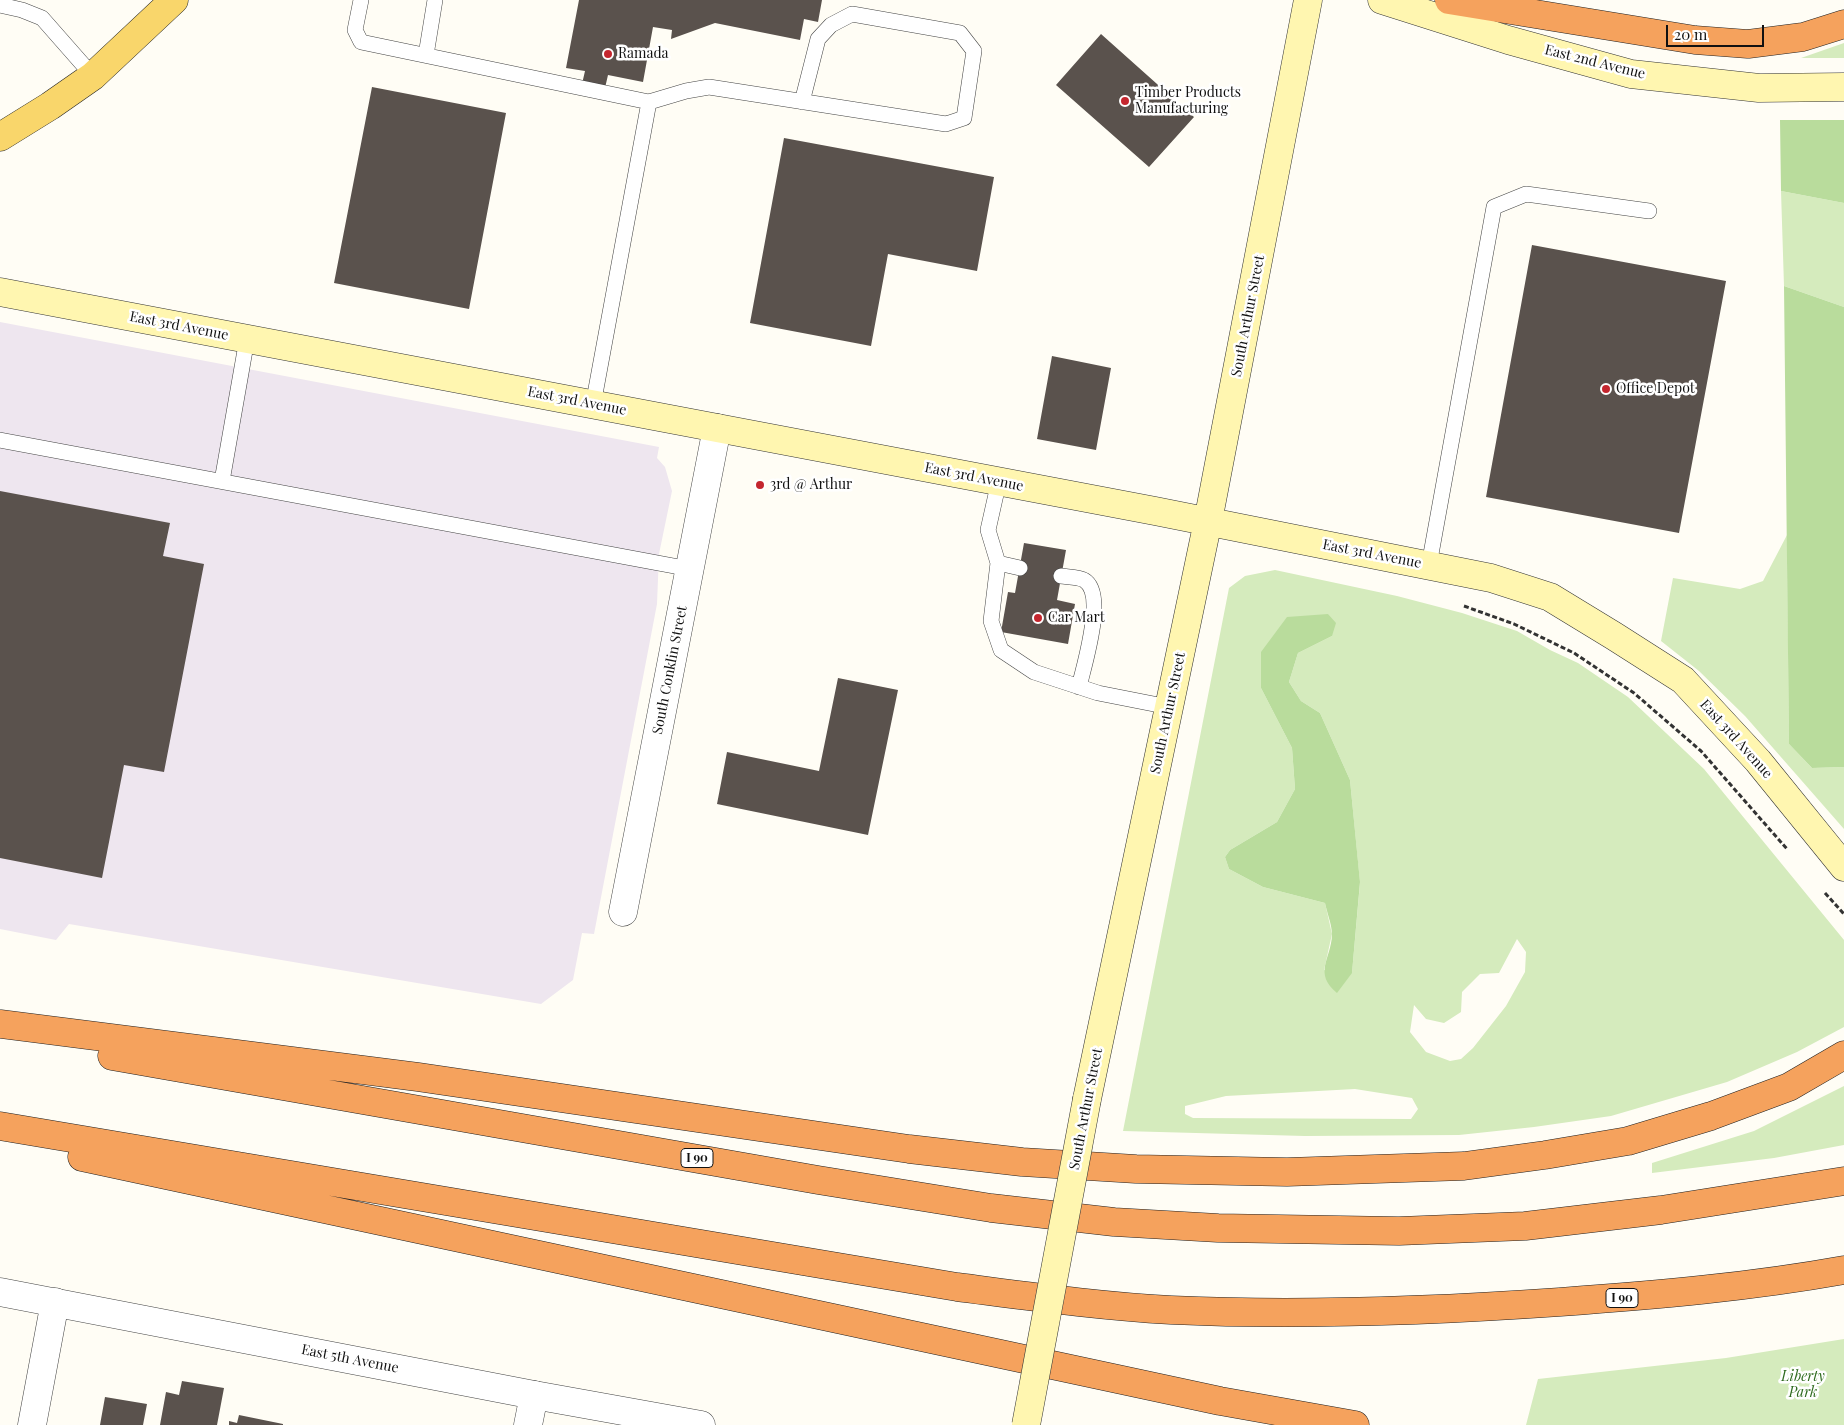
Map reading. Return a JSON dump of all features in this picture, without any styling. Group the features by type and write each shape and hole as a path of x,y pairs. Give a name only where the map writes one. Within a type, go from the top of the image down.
{"highway":[{"path":"1449,0 1695,40 1748,44 1804,37 1844,24"},
{"path":"0,1024 418,1077 909,1149 1022,1162 1136,1169 1287,1172 1464,1166 1545,1155 1637,1138 1711,1116 1789,1087 1844,1055"},
{"name":"I 90","path":"0,1037 991,1208 1114,1222 1218,1228 1399,1232 1544,1224 1661,1210 1844,1181"},
{"name":"I 90","path":"0,1126 957,1287 1081,1302 1170,1310 1290,1313 1398,1312 1674,1294 1798,1279 1844,1270"},
{"path":"0,1140 1220,1401 1355,1425"}],"main road":[{"path":"0,137 50,106 93,76 174,0"},
{"name":"South Arthur Street","path":"1026,1425 1088,1099 1208,521 1308,0"},
{"name":"East 2nd Avenue","path":"1382,0 1508,40 1631,74 1759,88 1844,87"},
{"name":"East 3rd Avenue","path":"0,292 1208,521 1492,578 1550,597 1683,680 1758,761 1844,867"}],"street":[{"name":"South Conklin Street","path":"624,912 717,428"},
{"name":"East 5th Avenue","path":"0,1292 534,1395 701,1425"},
{"path":"32,1425 55,1302"},
{"path":"528,1425 534,1395"}],"lane":[{"path":"361,0 355,30 361,42 649,102 686,91 709,87 802,102 946,124 964,118 974,52 960,33 852,14 831,25 818,39 802,102"},
{"path":"426,56 435,0"},
{"path":"0,5 22,10 42,18 93,76"},
{"path":"593,405 649,102"},
{"path":"1429,566 1494,206 1526,194 1649,211"},
{"path":"222,482 247,339"},
{"path":"0,440 690,569"},
{"path":"999,481 988,530 998,563 991,621 1000,650 1034,672 1098,693 1169,707"},
{"path":"998,563 1020,568"},
{"path":"1061,576 1084,580 1093,590 1094,614 1079,687"}],"path":[{"path":"1457,603 1514,624 1574,653 1634,693 1701,751 1792,855"},
{"path":"1824,892 1844,914"}],"shaded area":[{"path":"0,322 659,447 657,458 665,467 672,491 659,554 657,604 594,934 582,933 573,980 541,1004 69,924 56,940 0,929"}],"green space":[{"path":"1844,43 1844,58 1801,58"},
{"path":"1780,120 1844,120 1844,203 1781,191"},
{"path":"1781,191 1844,203 1844,307 1784,286"},
{"path":"1784,286 1844,307 1844,767 1812,768 1789,744"},
{"path":"1787,535 1789,744 1812,768 1844,767 1844,829 1745,716 1699,671 1661,641 1673,578 1740,589 1763,581"},
{"path":"1275,570 1397,596 1462,613 1517,631 1578,663 1628,697 1704,769 1844,940 1844,1027 1797,1052 1727,1082 1611,1116 1459,1135 1305,1136 1123,1131 1229,588 1245,576","holes":["1328,614 1332,636 1298,653 1289,682 1301,701 1320,713 1350,780 1360,883 1352,973 1324,970 1332,934 1325,903 1263,887 1229,869 1225,857 1230,850 1277,822 1295,789 1292,748 1261,688","1517,939 1526,952 1525,972 1506,1006 1473,1048 1461,1059 1450,1061 1426,1052 1410,1032 1414,1005 1426,1019 1444,1023 1461,1012 1462,992 1480,974 1499,973","1355,1089 1412,1098 1418,1109 1411,1119 1193,1118 1185,1114 1185,1106 1226,1096"]},
{"path":"1328,614 1336,623 1332,636 1298,653 1289,682 1301,701 1320,713 1350,780 1360,882 1352,973 1337,993 1326,979 1325,972 1332,935 1325,903 1263,887 1229,869 1225,857 1230,850 1277,822 1295,789 1292,748 1261,688 1261,652 1287,617"},
{"path":"1844,1086 1844,1145 1774,1158 1652,1173 1652,1163 1754,1131"},
{"name":"Liberty Park","path":"1844,1339 1844,1425 1526,1425 1538,1379 1726,1358"}],"building":[{"name":"Ramada","path":"579,0 822,0 818,22 804,19 800,40 715,23 671,39 672,30 653,27 643,82 608,75 605,88 582,84 585,71 566,68"},
{"name":"Timber Products Manufacturing","path":"1101,34 1194,117 1149,167 1056,85"},
{"path":"372,87 506,113 469,309 334,283"},
{"path":"784,138 994,177 977,271 888,254 871,346 750,323"},
{"name":"Office Depot","path":"1532,245 1726,281 1679,533 1486,497"},
{"path":"1052,356 1111,368 1096,450 1037,439"},
{"path":"0,491 170,523 163,556 204,564 164,772 124,765 102,878 0,858"},
{"path":"1024,543 1066,550 1057,600 1075,604 1068,644 1001,632 1008,592 1015,593"},
{"path":"838,678 898,690 868,835 717,804 727,752 819,771"},
{"path":"182,1381 224,1388 217,1425 160,1425 166,1392 179,1395"},
{"path":"105,1397 147,1404 143,1425 100,1425"},
{"path":"239,1415 283,1425 229,1425 229,1421 237,1423"}],"place":[{"name":"Ramada","path":"608,54"},
{"name":"Timber Products Manufacturing","path":"1125,101"},
{"name":"Office Depot","path":"1606,389"},
{"name":"3rd @ Arthur","path":"760,485"},
{"name":"Car Mart","path":"1038,618"}]}
